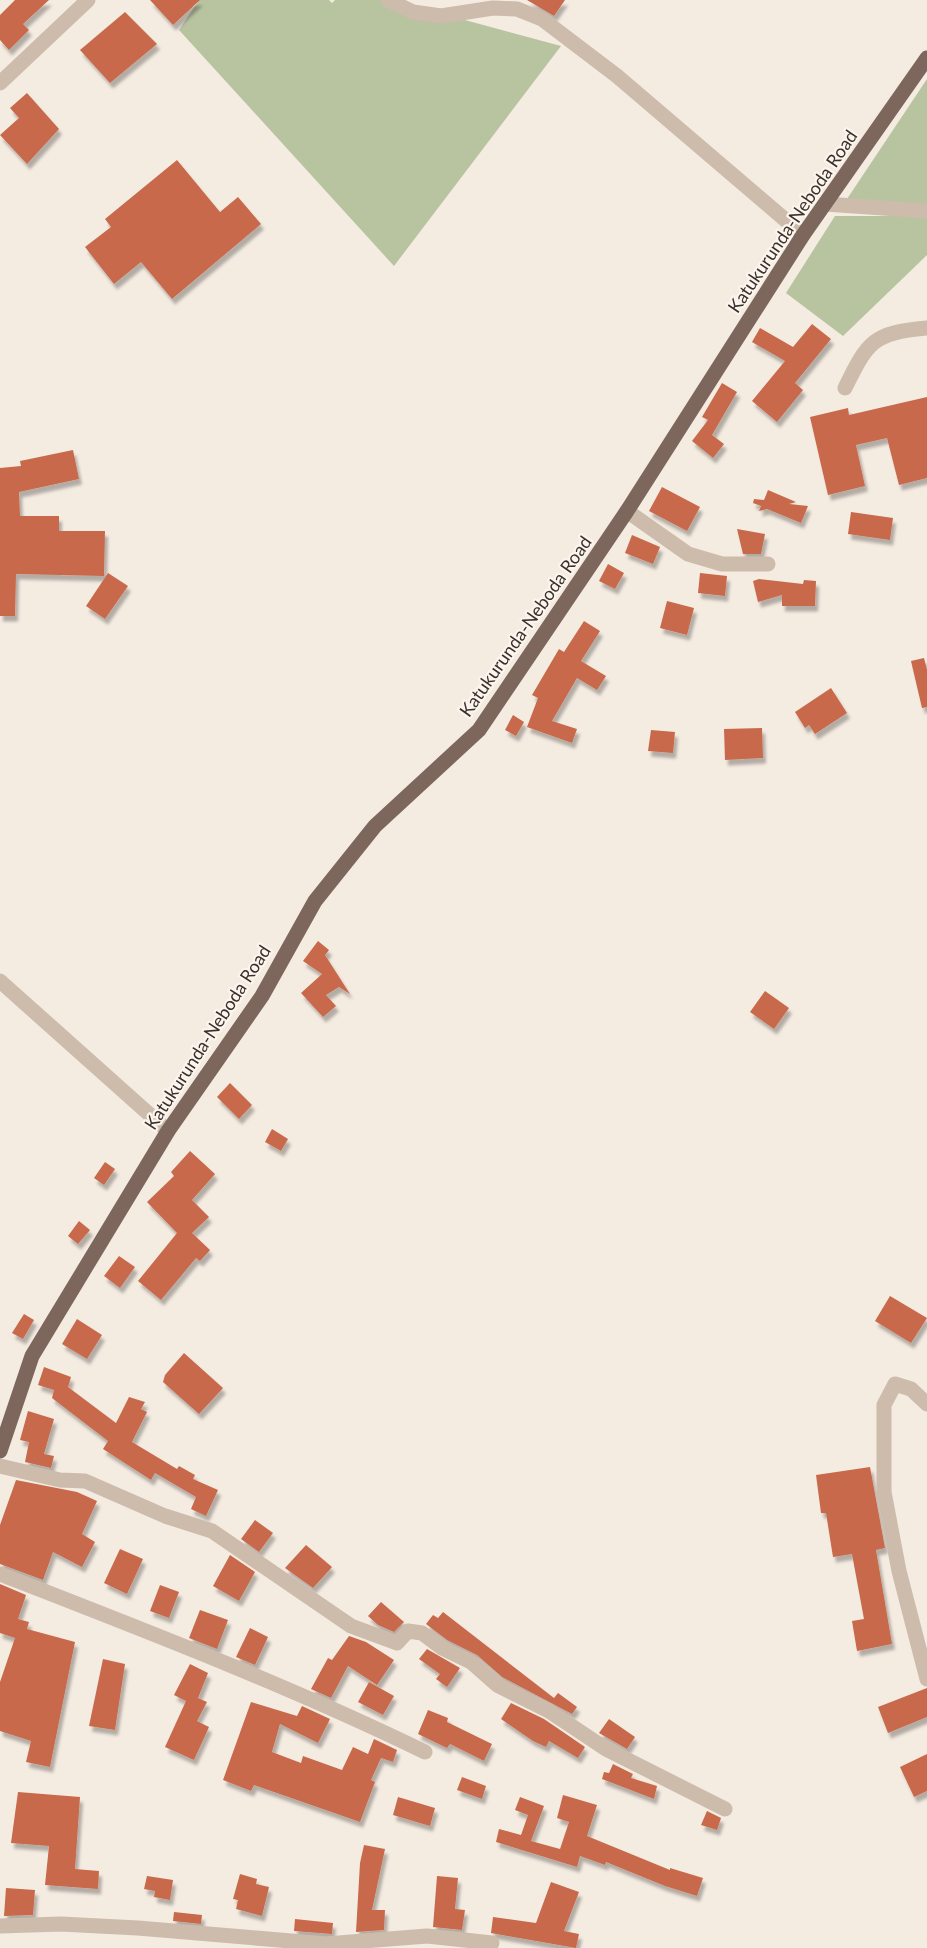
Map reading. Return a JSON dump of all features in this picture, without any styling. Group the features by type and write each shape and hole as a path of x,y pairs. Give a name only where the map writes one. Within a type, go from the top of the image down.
{"main road":[{"name":"Katukurunda-Neboda Road","path":"0,1451 32,1356 168,1131 262,996 315,901 375,826 479,730 627,511 802,235 927,58"}],"street":[{"path":"0,83 88,0"},
{"path":"388,0 413,12 427,7 441,16 493,8 517,9 542,19 617,76 802,235"},
{"path":"825,204 927,211"},
{"path":"845,388 863,351 888,333 927,328"},
{"path":"627,511 688,554 722,564 768,564"},
{"path":"0,981 168,1131"},
{"path":"927,1404 911,1389 895,1384 884,1405 883,1424 884,1492 899,1571 927,1678"},
{"path":"0,1467 60,1480 85,1481 165,1516 212,1531 351,1626 397,1642 408,1631 422,1633 442,1648 471,1662 497,1685 549,1711 606,1749 725,1809"},
{"path":"0,1574 183,1645 312,1699 426,1752"},
{"path":"0,1926 61,1924 138,1928 326,1944 427,1936 492,1943"}],"green space":[{"path":"199,0 329,0 332,3 335,0 391,0 561,46 394,266 179,30"},
{"path":"927,79 927,208 847,199"},
{"path":"835,216 927,216 927,255 843,336 786,293"}],"building":[{"path":"15,0 49,0 23,24 29,30 9,50 0,40 0,15"},
{"path":"150,0 200,0 173,25"},
{"path":"527,0 565,0 554,16"},
{"path":"125,12 157,44 110,83 80,50"},
{"path":"27,93 59,129 27,164 0,135 19,118 10,108"},
{"path":"177,160 220,212 238,197 261,224 172,299 141,262 114,284 85,247 111,227 105,219"},
{"path":"812,324 831,339 795,383 803,390 777,422 752,401 785,361 752,342 760,328 793,347"},
{"path":"722,383 737,392 712,435 724,444 713,458 692,441 708,420 702,417"},
{"path":"927,397 927,478 899,485 887,438 856,445 865,486 828,495 810,417 848,408 849,415"},
{"path":"73,450 79,479 19,492 20,516 59,516 59,531 105,531 104,576 16,574 15,616 0,616 0,468 21,466 20,461"},
{"path":"662,487 700,507 687,531 649,511"},
{"path":"768,490 796,502 789,504 808,506 801,523 767,509 759,511 761,506 753,503 754,499 764,500"},
{"path":"851,512 893,518 890,540 848,534"},
{"path":"737,529 765,534 761,554 743,554"},
{"path":"632,535 660,547 653,564 625,553"},
{"path":"608,564 624,573 615,589 599,581"},
{"path":"108,573 128,586 105,619 86,606"},
{"path":"700,573 727,576 725,596 698,593"},
{"path":"759,579 803,584 804,580 816,581 815,606 782,606 782,595 758,602 753,581"},
{"path":"667,601 694,608 687,635 660,628"},
{"path":"584,621 600,631 581,661 606,676 597,690 577,678 552,721 577,729 572,743 527,727 538,698 532,695 559,649 564,652"},
{"path":"924,658 927,670 927,707 922,708 911,661"},
{"path":"831,688 847,713 815,734 809,725 805,728 795,712"},
{"path":"513,715 524,722 516,736 505,730"},
{"path":"762,728 763,758 725,760 724,729"},
{"path":"651,730 675,732 673,753 648,751"},
{"path":"318,941 329,950 325,955 350,994 339,987 326,995 336,1006 323,1017 301,993 322,974 303,961"},
{"path":"765,991 789,1008 774,1029 750,1012"},
{"path":"230,1083 252,1105 239,1119 217,1097"},
{"path":"272,1129 288,1139 281,1151 265,1142"},
{"path":"190,1151 215,1174 192,1200 209,1217 192,1233 210,1250 200,1261 196,1258 161,1300 138,1281 177,1233 147,1202 174,1176 171,1172"},
{"path":"105,1162 115,1169 104,1185 94,1178"},
{"path":"79,1221 90,1230 78,1244 68,1236"},
{"path":"119,1256 135,1267 120,1288 104,1276"},
{"path":"890,1296 927,1318 911,1343 875,1321"},
{"path":"24,1314 34,1320 23,1339 12,1333"},
{"path":"77,1319 102,1335 87,1359 62,1344"},
{"path":"184,1353 223,1388 199,1414 163,1382 165,1375"},
{"path":"44,1367 71,1377 68,1387 116,1423 129,1397 145,1402 141,1409 147,1412 132,1442 177,1469 179,1466 195,1475 193,1479 218,1490 206,1516 191,1509 196,1497 155,1473 151,1480 103,1449 108,1441 52,1398 54,1390 38,1385"},
{"path":"28,1411 54,1419 44,1454 54,1456 51,1468 25,1462 29,1442 20,1440"},
{"path":"870,1467 885,1548 876,1550 892,1644 857,1651 852,1621 864,1619 852,1554 833,1557 826,1513 821,1513 816,1475"},
{"path":"16,1480 77,1492 97,1501 82,1534 95,1542 82,1567 53,1552 43,1580 0,1564 0,1525"},
{"path":"255,1520 273,1533 259,1552 241,1539"},
{"path":"306,1545 332,1567 313,1588 285,1568"},
{"path":"120,1549 143,1559 127,1594 104,1583"},
{"path":"230,1555 255,1572 239,1601 213,1586"},
{"path":"0,1584 26,1595 18,1619 29,1622 27,1629 75,1642 50,1767 26,1762 31,1741 0,1731 0,1682 15,1638 0,1633"},
{"path":"160,1585 179,1592 169,1618 150,1611"},
{"path":"381,1602 404,1622 394,1632 378,1625 368,1616"},
{"path":"200,1610 228,1620 217,1649 189,1638"},
{"path":"443,1612 554,1698 558,1693 577,1707 572,1714 502,1677 477,1655 447,1640 426,1624 433,1615 438,1618"},
{"path":"250,1628 268,1637 255,1665 236,1657"},
{"path":"349,1636 366,1642 394,1660 377,1685 348,1666 331,1698 311,1689 328,1658 332,1660"},
{"path":"427,1649 460,1668 447,1687 436,1679 440,1674 419,1659"},
{"path":"103,1659 125,1664 115,1730 89,1726"},
{"path":"190,1664 208,1673 198,1698 207,1702 197,1721 209,1727 194,1760 165,1747 186,1701 174,1695"},
{"path":"369,1682 394,1696 383,1715 358,1702"},
{"path":"927,1688 927,1717 888,1733 878,1707"},
{"path":"251,1702 297,1716 302,1706 330,1719 318,1743 280,1724 272,1752 301,1763 303,1756 342,1770 353,1747 368,1754 374,1739 397,1750 393,1762 381,1758 371,1780 375,1782 360,1822 254,1785 251,1791 223,1780"},
{"path":"511,1703 544,1719 585,1747 578,1758 549,1741 546,1747 533,1741 501,1719"},
{"path":"428,1710 448,1718 447,1722 492,1744 484,1761 450,1744 447,1748 418,1734"},
{"path":"609,1719 635,1737 627,1749 599,1733"},
{"path":"927,1754 927,1791 914,1797 900,1767"},
{"path":"613,1764 633,1774 631,1778 657,1786 654,1799 602,1779 604,1772 609,1773"},
{"path":"462,1777 486,1786 482,1799 457,1790"},
{"path":"18,1792 80,1797 75,1869 99,1871 98,1889 45,1885 49,1846 11,1843"},
{"path":"563,1795 597,1805 587,1836 670,1870 670,1868 703,1878 697,1896 665,1886 606,1862 605,1865 580,1856 577,1867 496,1842 499,1829 521,1835 528,1815 515,1810 520,1797 544,1806 531,1841 560,1849 569,1822 557,1818"},
{"path":"398,1797 435,1808 430,1826 393,1815"},
{"path":"707,1811 721,1818 717,1830 701,1825"},
{"path":"364,1845 385,1849 372,1910 385,1910 384,1930 356,1932 360,1863"},
{"path":"240,1874 257,1879 256,1884 269,1887 262,1916 236,1909 238,1900 233,1899"},
{"path":"147,1876 173,1880 170,1900 154,1897 155,1891 144,1889"},
{"path":"437,1876 458,1878 455,1909 465,1910 462,1930 433,1927"},
{"path":"551,1882 579,1892 564,1931 579,1934 576,1948 491,1933 493,1917 536,1923"},
{"path":"6,1888 35,1890 33,1915 4,1916"},
{"path":"174,1912 202,1915 201,1924 173,1921"},
{"path":"295,1919 333,1923 332,1934 294,1931"}]}
